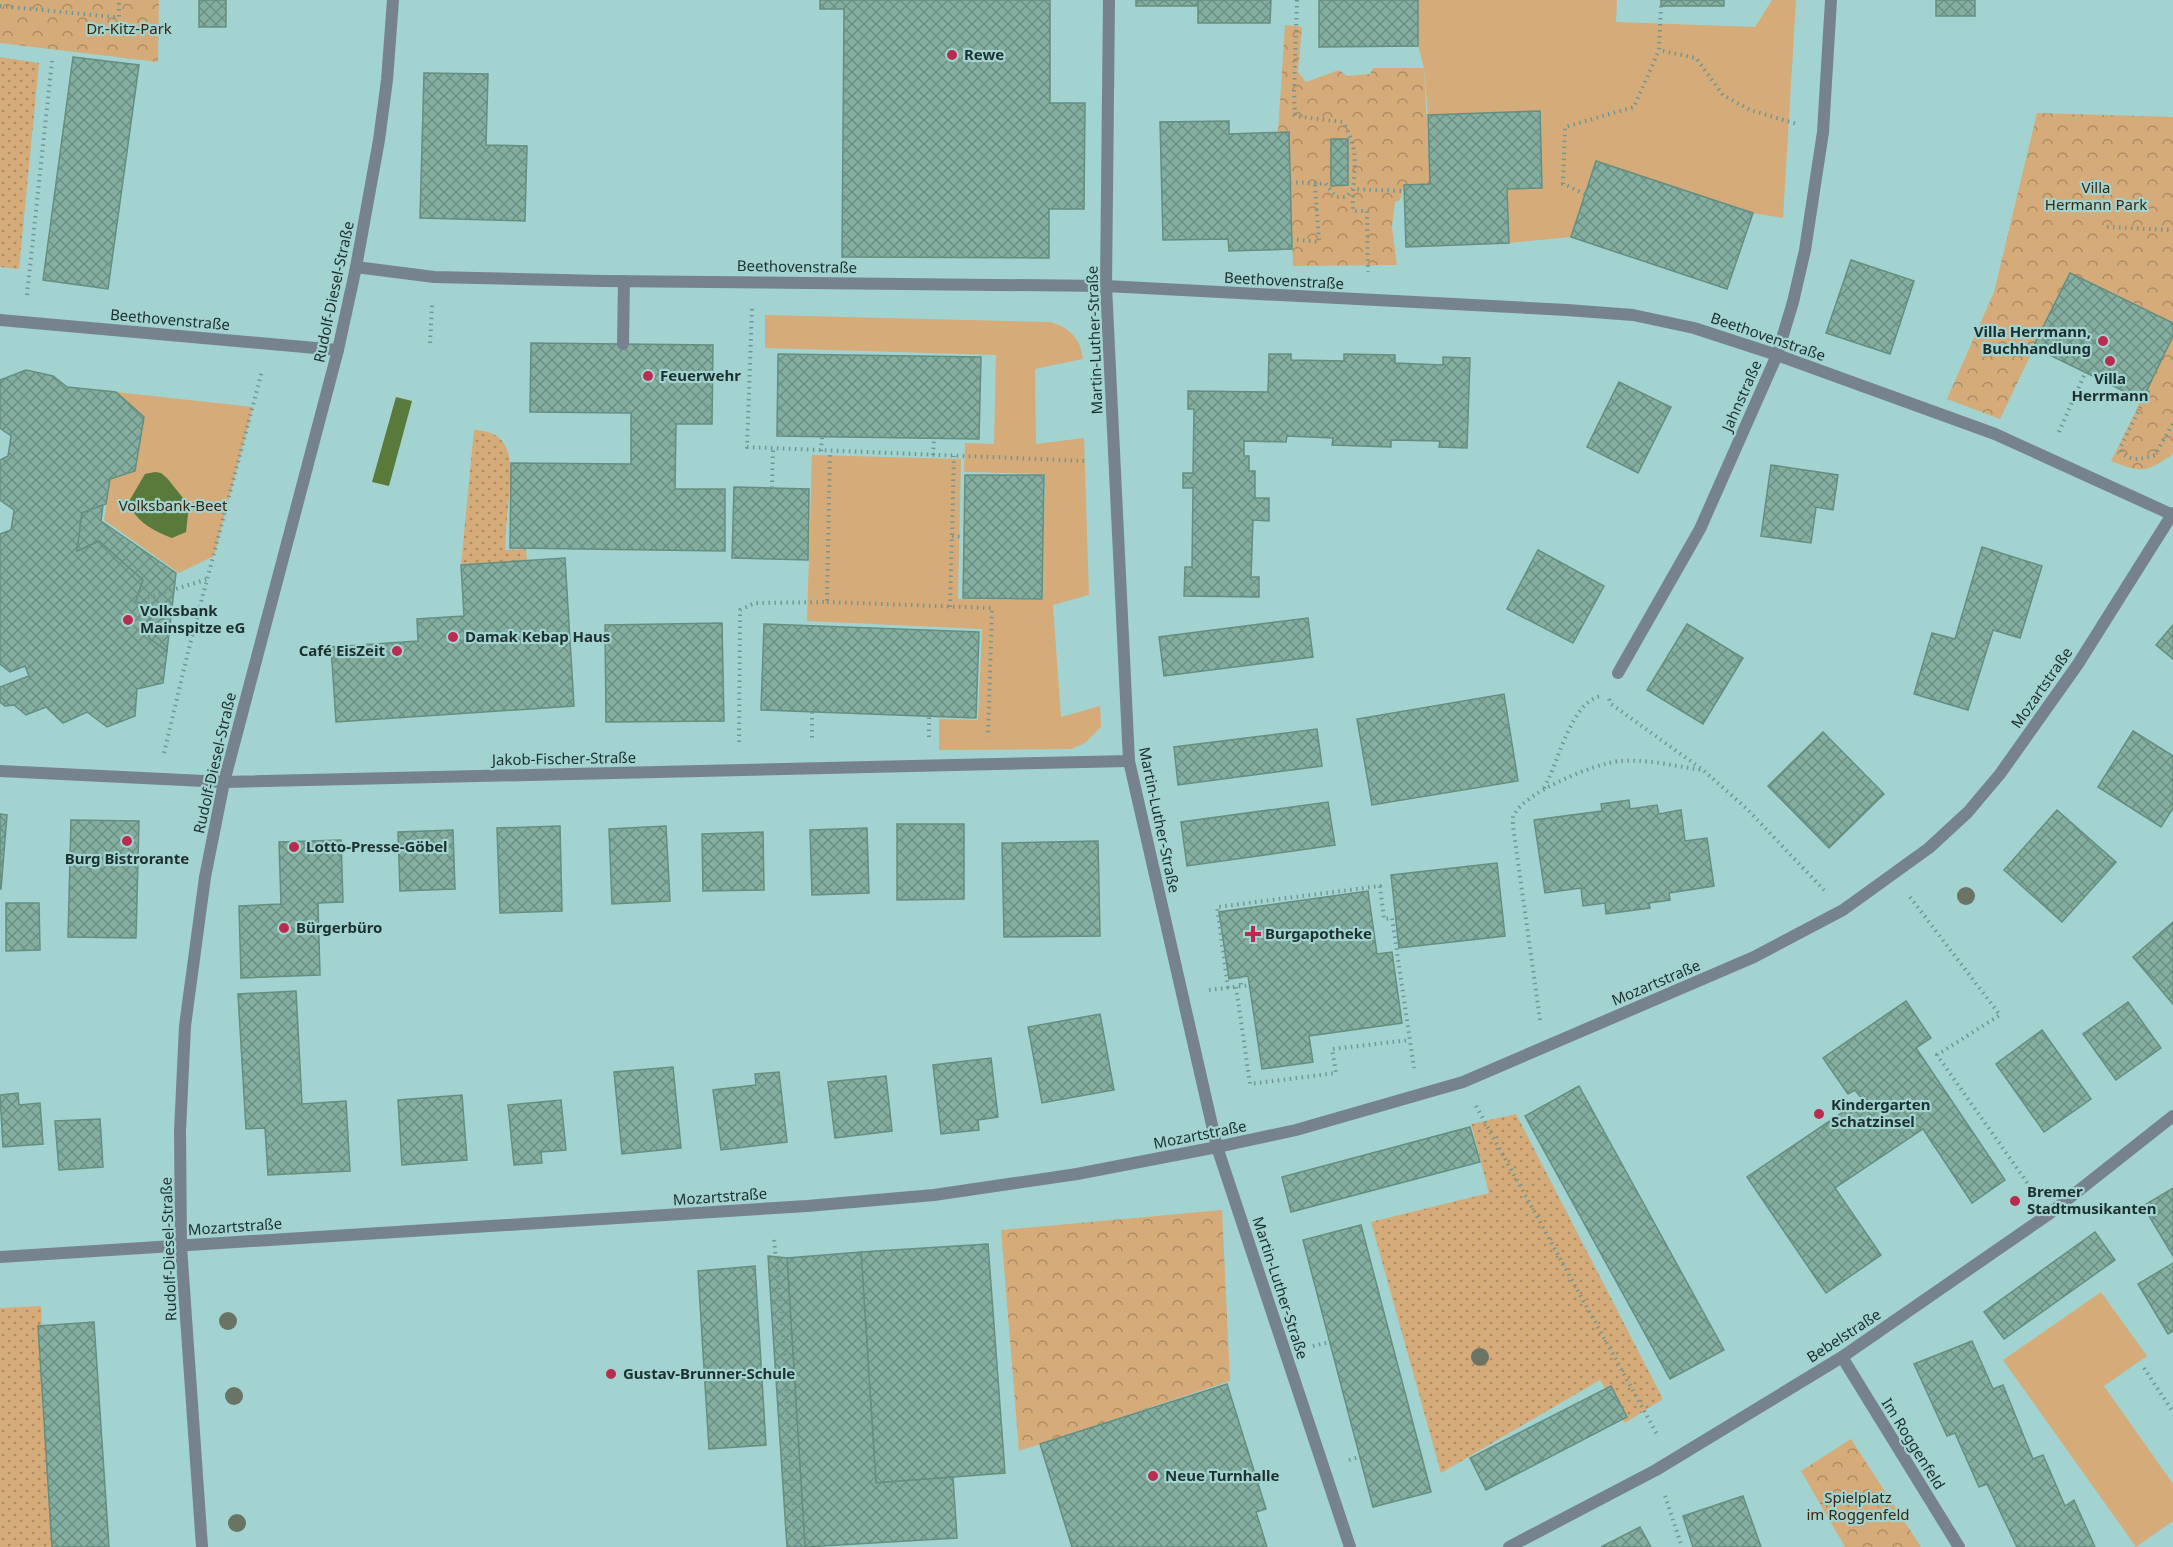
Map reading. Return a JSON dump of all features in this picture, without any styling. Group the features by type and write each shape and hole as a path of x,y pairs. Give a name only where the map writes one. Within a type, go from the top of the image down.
{"street":[{"name":"Rudolf-Diesel-Straße","path":"201,1547 181,1246 180,1131 185,1026 205,877 224,782 338,350 356,267 379,140 387,80 393,0"},
{"name":"Martin-Luther-Straße","path":"1109,0 1106,286 1129,761 1218,1147 1350,1547"},
{"name":"Jahnstraße","path":"1618,673 1700,529 1777,355 1793,302 1805,250 1823,132 1831,0"},
{"name":"Beethovenstraße","path":"356,267 434,277 1106,286 1633,315 1694,328 1777,355 1995,434 2173,514"},
{"path":"623,344 624,281"},
{"name":"Beethovenstraße","path":"0,320 338,350"},
{"name":"Mozartstraße","path":"0,1257 807,1206 934,1195 1077,1174 1218,1147 1296,1130 1463,1082 1754,957 1844,910 1929,848 1968,812 2000,774 2078,664 2173,514"},
{"name":"Jakob-Fischer-Straße","path":"0,771 224,782 1129,761"},
{"name":"Bebelstraße","path":"1509,1547 1656,1470 1842,1357 2049,1214 2173,1116"},
{"name":"Im Roggenfeld","path":"1842,1357 1959,1547"}],"path":[{"path":"0,6 119,17 119,0"},
{"path":"1297,0 1295,116 1343,122 1352,136 1355,152 1353,211 1367,211 1367,263"},
{"path":"1585,194 1563,184 1565,127 1634,107 1659,50 1661,6"},
{"path":"1659,50 1696,58 1723,95 1750,110 1823,132"},
{"path":"24,322 52,61"},
{"path":"1290,183 1303,182 1315,185 1325,183 1336,197 1346,197 1353,189"},
{"path":"1291,239 1319,242 1315,185"},
{"path":"1353,189 1404,191"},
{"path":"2107,227 2173,230"},
{"path":"430,343 434,277"},
{"path":"753,282 747,447 1114,462"},
{"path":"159,779 172,712 269,344"},
{"path":"2048,458 2085,373"},
{"path":"2146,391 2148,392 2121,446 2122,453 2136,460 2155,455 2173,423"},
{"path":"821,451 822,436"},
{"path":"933,455 934,438"},
{"path":"772,488 773,448"},
{"path":"827,602 830,451"},
{"path":"950,607 954,456"},
{"path":"952,536 964,537"},
{"path":"136,601 208,579"},
{"path":"738,770 740,610 755,603 827,602 992,608 987,764"},
{"path":"1543,791 1574,720 1584,704 1597,696 1608,696 1611,704 1702,770 1746,808 1844,910"},
{"path":"1544,1047 1513,815 1520,806 1543,791 1579,772 1618,761 1653,761 1702,770"},
{"path":"1892,876 1948,944 2000,1014 1937,1054 2049,1214"},
{"path":"1228,988 1217,907 1380,886 1384,919 1392,918 1418,1096"},
{"path":"1240,977 1239,987 1250,1084 1336,1073 1332,1049 1410,1040"},
{"path":"1210,990 1250,985"},
{"path":"1463,1082 1671,1460"},
{"path":"774,1240 782,1316 796,1547"},
{"path":"2144,1368 2173,1412"},
{"path":"1656,1470 1682,1547"}],"green space":[{"name":"Dr.-Kitz-Park","path":"0,0 159,0 158,62 0,43"},
{"path":"1418,0 1617,0 1616,22 1755,27 1772,0 1796,0 1783,218 1753,213 1596,161 1571,237 1509,243 1507,189 1542,187 1540,111 1428,115 1424,68 1418,46"},
{"path":"1285,25 1302,27 1298,72 1306,82 1339,70 1347,76 1370,74 1373,68 1424,68 1430,184 1404,185 1400,200 1395,202 1392,227 1397,265 1293,266 1289,133 1278,132"},
{"path":"0,57 39,63 19,269 0,267"},
{"name":"Villa Hermann Park","path":"2037,113 2173,117 2173,323 2070,273 2000,419 1947,399 1994,292"},
{"path":"765,315 1051,322 1069,331 1077,340 1083,359 1035,369 1036,444 1084,438 1089,595 1053,605 1061,717 1100,706 1101,727 1085,743 1071,749 939,750 939,719 978,720 982,629 807,621 812,455 961,459 958,599 1043,600 1045,474 964,472 965,443 994,444 996,355 765,348"},
{"path":"2173,336 2173,454 2156,465 2144,469 2130,468 2111,461"},
{"name":"Volksbank-Beet","path":"116,392 253,407 214,556 179,573 104,520 110,479 135,470"},
{"path":"474,430 488,432 497,437 504,444 508,453 510,474 505,550 526,549 527,561 461,565"},
{"path":"1516,1114 1663,1399 1625,1423 1600,1380 1441,1473 1371,1222 1489,1193 1471,1124"},
{"path":"1222,1210 1230,1381 1019,1451 1001,1230"},
{"path":"2101,1292 2147,1356 2104,1386 2173,1484 2173,1521 2136,1547 2003,1360"},
{"path":"41,1306 53,1547 0,1547 0,1308"},
{"name":"Spielplatz im Roggenfeld","path":"1851,1439 1921,1547 1845,1547 1801,1471"}],"shaded area":[{"path":"396,397 412,401 389,486 372,482"},
{"path":"155,472 167,478 183,498 188,514 186,532 172,538 146,525 136,516 128,503 145,474"}],"building":[{"path":"199,0 226,0 226,27 199,27"},
{"path":"820,0 1050,0 1050,103 1085,103 1084,209 1049,209 1049,258 842,257 844,9 820,9"},
{"path":"1136,0 1198,0 1198,6 1136,6"},
{"path":"1198,0 1271,0 1270,23 1198,23"},
{"path":"1319,0 1418,0 1418,46 1319,47"},
{"path":"1661,0 1724,0 1724,6 1661,6"},
{"path":"1936,0 1975,0 1975,16 1936,16"},
{"path":"73,57 139,65 108,289 43,280"},
{"path":"424,73 488,74 486,145 527,146 525,221 420,218"},
{"path":"1540,111 1542,188 1507,189 1509,243 1406,247 1404,185 1430,184 1428,115"},
{"path":"1229,121 1229,134 1289,132 1292,249 1229,251 1228,239 1163,240 1160,122"},
{"path":"1331,139 1348,139 1348,185 1331,186"},
{"path":"1596,161 1753,213 1727,289 1571,237"},
{"path":"1851,260 1914,281 1890,354 1826,333"},
{"name":"Villa Herrmann, Buchhandlung","path":"2070,273 2173,323 2173,336 2142,400 2033,347"},
{"path":"531,343 713,345 712,424 676,424 675,489 725,489 725,551 510,548 511,463 631,464 631,413 530,412"},
{"path":"778,354 981,357 979,439 777,436"},
{"path":"1269,354 1291,354 1291,360 1344,361 1344,354 1395,355 1395,363 1443,365 1443,357 1470,358 1467,448 1439,447 1440,441 1391,440 1391,447 1332,445 1333,438 1287,436 1286,442 1244,441 1244,456 1249,456 1249,471 1255,471 1255,498 1269,498 1269,521 1253,520 1251,577 1259,577 1259,597 1184,596 1185,567 1192,567 1193,488 1183,488 1183,473 1193,473 1194,409 1188,409 1188,391 1268,392"},
{"path":"26,370 53,376 67,387 116,392 144,417 135,471 110,479 106,504 82,513 77,551 99,541 143,580 136,601 150,610 149,638 167,651 163,683 137,689 135,716 107,727 87,712 63,723 46,707 26,715 14,705 5,706 0,702 0,687 29,676 25,666 10,672 0,664 0,534 11,530 14,510 0,500 0,460 8,456 11,436 0,428 0,380"},
{"path":"1619,382 1671,407 1638,473 1587,447"},
{"path":"1771,465 1838,475 1833,510 1816,507 1811,543 1761,536"},
{"path":"965,475 1044,475 1042,599 963,598"},
{"path":"734,487 809,489 808,560 732,558"},
{"path":"103,505 101,521 176,573 167,651 149,638 150,610 136,601 143,580 99,541 77,551 82,513"},
{"path":"1982,547 2042,566 2020,638 1993,630 1968,710 1914,694 1932,633 1955,639"},
{"path":"1538,550 1604,586 1573,643 1507,609"},
{"path":"565,558 574,706 336,722 331,647 418,641 417,619 464,616 461,565"},
{"path":"1308,618 1313,657 1164,676 1159,637"},
{"path":"722,623 724,721 606,722 605,625"},
{"path":"764,624 979,632 976,718 761,710"},
{"path":"1687,624 1743,658 1703,724 1647,690"},
{"path":"2173,625 2173,659 2156,645"},
{"path":"1504,694 1518,781 1372,805 1357,719"},
{"path":"1317,729 1322,766 1178,785 1174,747"},
{"path":"2133,731 2173,756 2173,808 2161,827 2098,787"},
{"path":"1823,732 1884,794 1829,848 1768,786"},
{"path":"1629,800 1630,809 1657,805 1659,814 1681,810 1685,841 1707,838 1714,886 1669,893 1670,900 1649,903 1650,908 1606,914 1605,903 1583,906 1581,888 1545,893 1534,820 1602,811 1601,804"},
{"path":"1328,802 1335,845 1187,866 1181,822"},
{"path":"2057,810 2116,862 2062,922 2004,870"},
{"path":"0,814 7,815 1,889 0,889"},
{"path":"71,820 139,821 136,938 68,937"},
{"path":"897,824 964,824 964,899 897,900"},
{"path":"560,826 562,911 500,913 497,828"},
{"path":"666,826 670,901 612,904 609,829"},
{"path":"867,828 869,893 812,895 810,830"},
{"path":"453,830 455,889 400,891 398,832"},
{"path":"763,832 764,890 703,891 702,834"},
{"path":"341,840 343,902 318,903 320,975 241,978 239,906 281,904 279,842"},
{"path":"1098,841 1100,936 1004,937 1002,843"},
{"path":"1497,863 1505,936 1399,948 1391,875"},
{"path":"1368,891 1377,954 1392,952 1402,1023 1309,1036 1313,1062 1262,1069 1248,976 1229,979 1219,912"},
{"path":"6,903 39,903 40,950 6,951"},
{"path":"2173,922 2173,1004 2133,957"},
{"path":"296,991 302,1104 346,1101 350,1171 268,1175 265,1128 246,1129 238,994"},
{"path":"1906,1001 1931,1038 1916,1048 2005,1180 1972,1203 1923,1129 1835,1188 1881,1255 1826,1293 1747,1177 1862,1099 1855,1090 1848,1094 1823,1058"},
{"path":"2128,1002 2161,1048 2116,1080 2083,1034"},
{"path":"1100,1014 1114,1090 1042,1103 1028,1027"},
{"path":"2042,1030 2091,1099 2044,1132 1996,1064"},
{"path":"991,1058 998,1117 978,1120 979,1130 941,1134 933,1065"},
{"path":"673,1067 681,1148 622,1154 614,1072"},
{"path":"779,1072 787,1142 721,1150 713,1090 756,1085 755,1074"},
{"path":"886,1076 892,1131 835,1138 828,1082"},
{"path":"1579,1086 1724,1350 1670,1379 1525,1116"},
{"path":"18,1093 19,1105 40,1103 43,1144 3,1147 0,1095"},
{"path":"462,1095 467,1160 402,1165 398,1100"},
{"path":"561,1100 566,1150 541,1152 542,1163 514,1165 508,1105"},
{"path":"100,1119 103,1167 59,1170 55,1121"},
{"path":"1470,1127 1480,1162 1291,1212 1282,1177"},
{"path":"2173,1188 2173,1256 2143,1206"},
{"path":"1361,1225 1431,1492 1373,1507 1303,1240"},
{"path":"2095,1232 2115,1260 2004,1339 1984,1312"},
{"path":"988,1244 1005,1473 876,1483 861,1252"},
{"path":"861,1252 876,1483 953,1477 957,1538 805,1547 787,1258"},
{"path":"768,1256 787,1258 805,1547 787,1547"},
{"path":"2173,1263 2173,1331 2168,1334 2138,1284"},
{"path":"755,1266 766,1445 709,1449 698,1271"},
{"path":"94,1322 109,1547 52,1547 38,1326"},
{"path":"1972,1341 1993,1389 2003,1385 2033,1459 2043,1455 2065,1506 2074,1500 2095,1547 2017,1547 1987,1484 1979,1487 1955,1433 1947,1436 1914,1364"},
{"name":"Neue Turnhalle","path":"1227,1384 1266,1509 1256,1512 1267,1547 1072,1547 1040,1444"},
{"path":"1611,1386 1627,1417 1486,1490 1470,1458"},
{"path":"1743,1496 1761,1547 1693,1547 1683,1516"},
{"path":"1640,1527 1651,1547 1601,1547"}],"place":[{"name":"Rewe","path":"952,55"},
{"name":"Villa Herrmann, Buchhandlung","path":"2103,341"},
{"name":"Villa Herrmann","path":"2110,361"},
{"name":"Feuerwehr","path":"648,376"},
{"name":"Volksbank Mainspitze eG","path":"128,620"},
{"name":"Damak Kebap Haus","path":"453,637"},
{"name":"Café EisZeit","path":"397,651"},
{"name":"Burg Bistrorante","path":"127,841"},
{"name":"Lotto-Presse-Göbel","path":"294,847"},
{"name":"Bürgerbüro","path":"284,928"},
{"name":"Burgapotheke","path":"1253,934"},
{"name":"Kindergarten Schatzinsel","path":"1819,1114"},
{"name":"Bremer Stadtmusikanten","path":"2015,1201"},
{"name":"Gustav-Brunner-Schule","path":"611,1374"},
{"name":"Neue Turnhalle","path":"1153,1476"}]}
